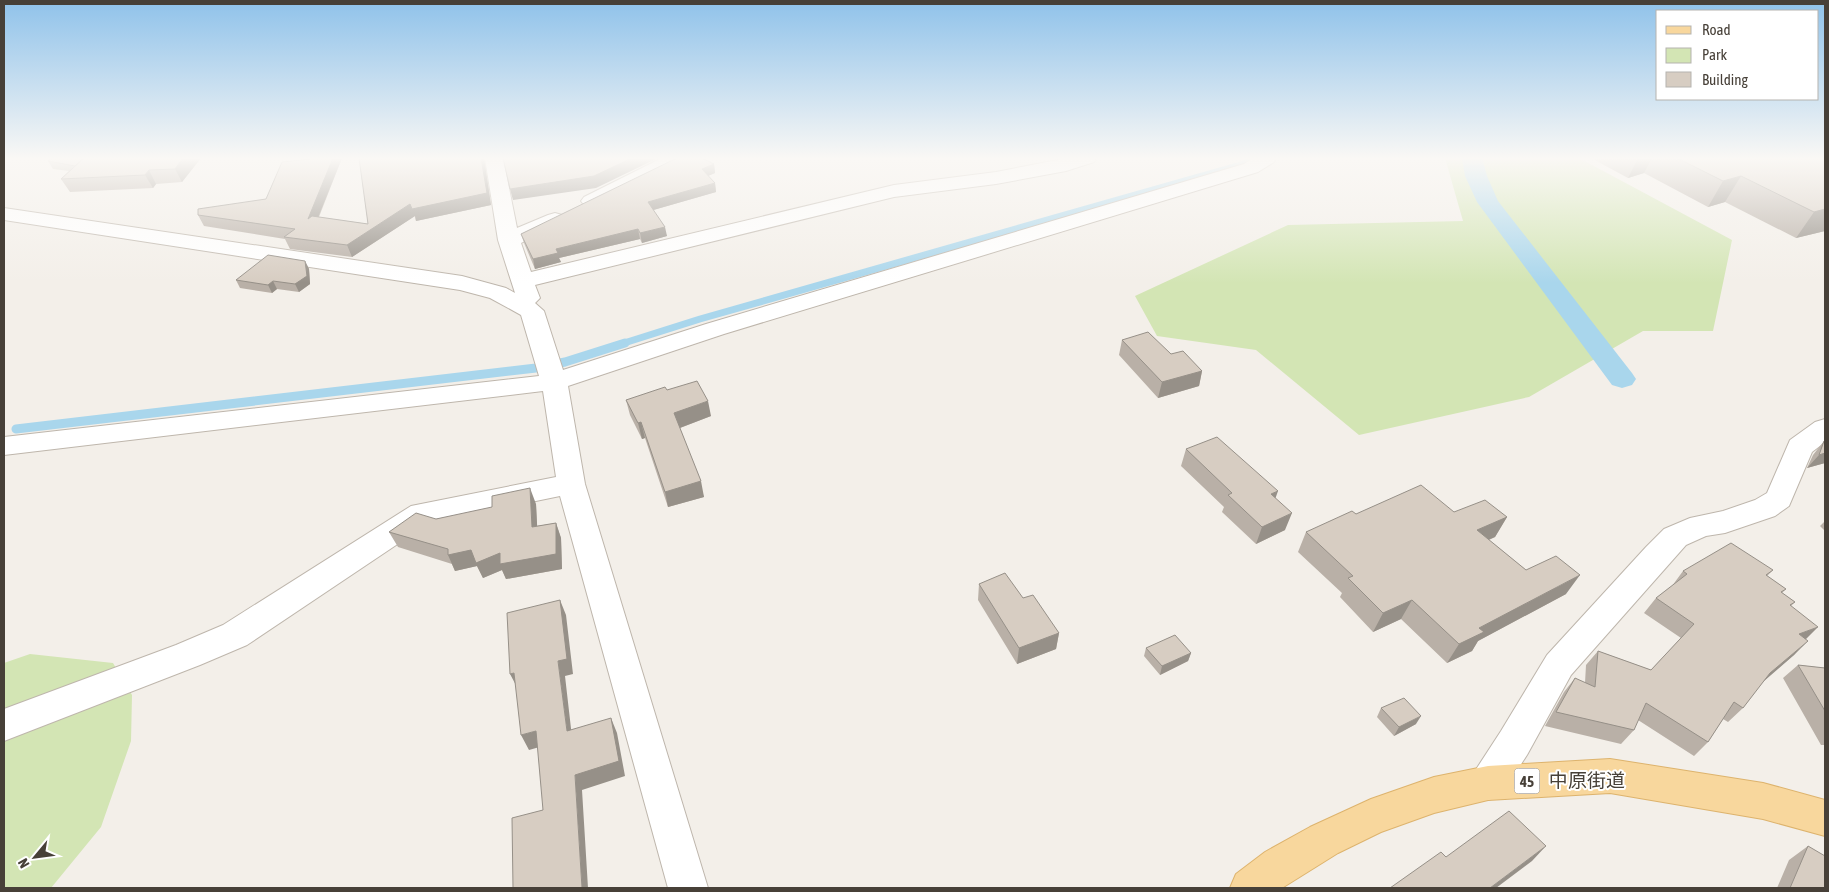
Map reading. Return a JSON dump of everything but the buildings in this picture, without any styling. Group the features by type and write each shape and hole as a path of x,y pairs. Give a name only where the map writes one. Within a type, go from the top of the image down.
{"main road":[{"name":"中原街道","path":"1250,888 1278,866 1324,840 1371,817 1434,795 1488,783 1610,776 1762,801 1825,818"}],"street":[{"path":"502,200 509,240 550,371 571,484 688,888"},
{"path":"509,240 593,200"},
{"path":"522,281 862,200"},
{"path":"4,446 550,371 715,329 1146,200"},
{"path":"4,214 462,283 498,293 532,311"},
{"path":"1488,783 1514,743 1559,665 1657,555 1675,537 1701,526 1725,522 1765,508 1779,499 1800,447 1825,428"},
{"path":"4,725 188,655 235,635 421,514 571,484"}],"green space":[{"path":"1457,200 1657,200 1732,240 1713,331 1643,331 1529,397 1359,435 1256,350 1157,336 1135,296 1288,225 1463,221"},
{"path":"30,654 113,663 132,695 131,741 101,827 51,888 4,888 4,663"}],"waterway":[{"path":"621,344 700,319 1119,200"},
{"path":"1487,200 1622,379"},
{"path":"16,429 536,368 565,362 625,343"}]}
